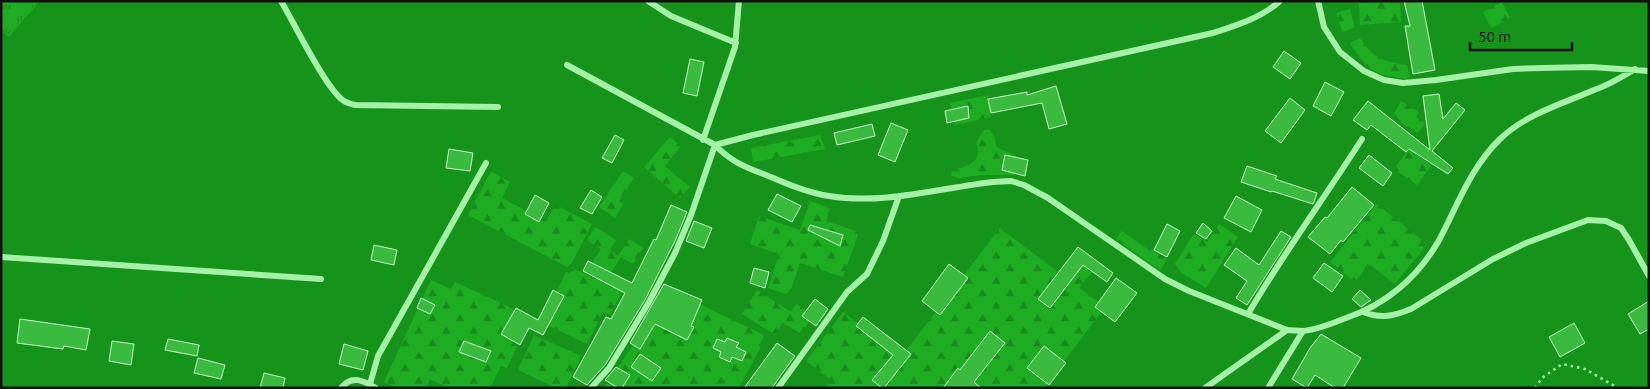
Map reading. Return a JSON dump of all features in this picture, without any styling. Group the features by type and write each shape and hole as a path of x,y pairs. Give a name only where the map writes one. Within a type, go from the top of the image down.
{"lane":[{"path":"281,1 326,80 336,94 344,101 355,105 498,107"},
{"path":"648,1 671,16 736,43"},
{"path":"703,140 736,43 739,1"},
{"path":"715,145 1213,33 1270,10 1280,1"},
{"path":"1318,1 1324,27 1340,52 1364,72 1384,80 1411,83 1479,73 1542,68 1635,69 1649,71"},
{"path":"567,65 715,145 734,162 784,183 820,195 844,198 884,198 993,182 1012,181 1024,184 1048,198 1165,279 1189,291 1287,330 1303,331 1363,312 1392,295 1406,284 1437,243 1461,193 1474,173 1500,139 1516,126 1544,110 1607,85 1635,69"},
{"path":"1248,314 1265,285 1325,198 1362,139"},
{"path":"591,388 609,368 649,302 675,253 691,215 715,145"},
{"path":"370,384 378,356 486,163"},
{"path":"778,388 846,292 867,274 883,241 899,196"},
{"path":"1363,312 1381,317 1400,314 1493,259 1534,240 1588,220 1606,221 1620,228 1649,276"},
{"path":"1,257 321,279"},
{"path":"1206,388 1287,330"},
{"path":"1268,388 1303,331"},
{"path":"341,388 353,379 362,380 376,388"}],"path":[{"path":"1536,388 1542,378 1562,364 1585,369 1618,388"}],"green space":[{"path":"1,1 40,1 9,37 1,30"},
{"path":"1400,1 1401,22 1360,25 1359,3"},
{"path":"1502,2 1510,18 1491,28 1483,12"},
{"path":"1350,9 1355,28 1342,32 1336,13"},
{"path":"1360,38 1380,58 1407,65 1410,79 1389,76 1374,71 1350,43"},
{"path":"988,95 991,117 955,125 950,103"},
{"path":"1401,101 1419,112 1416,117 1425,123 1418,133 1392,117"},
{"path":"984,130 990,130 997,147 1019,158 1015,175 982,175 959,178 951,176 952,171 968,165 976,159 978,150 976,143"},
{"path":"820,135 825,149 753,162 751,148"},
{"path":"670,137 681,146 665,166 690,187 680,198 644,167"},
{"path":"1409,149 1431,166 1417,185 1394,169"},
{"path":"491,171 510,182 502,198 546,221 556,205 592,224 569,268 468,215"},
{"path":"623,171 634,178 619,201 623,204 615,218 599,207"},
{"path":"810,201 830,208 826,221 859,232 843,277 800,263 789,295 768,288 779,254 750,244 759,216 800,230"},
{"path":"1377,204 1427,244 1395,284 1369,264 1355,282 1330,262"},
{"path":"1219,224 1238,237 1206,288 1173,267 1194,234 1207,242"},
{"path":"595,227 616,240 610,250 618,256 629,239 643,248 633,264 621,257 608,277 590,266 601,249 587,240"},
{"path":"1000,228 1062,275 1077,256 1094,269 1079,288 1105,307 1044,388 825,388 831,380 806,361 843,312 902,356"},
{"path":"1122,231 1150,251 1152,249 1167,260 1160,270 1116,239"},
{"path":"572,268 622,291 610,315 603,312 587,344 541,322 566,272 570,273"},
{"path":"431,280 451,289 455,282 531,317 507,368 501,366 490,388 448,388 430,379 426,388 397,388 384,382"},
{"path":"670,290 764,335 760,348 739,388 604,388"},
{"path":"757,290 791,312 796,304 814,315 801,334 783,323 775,335 742,314"},
{"path":"534,335 581,356 566,388 556,388 518,370"}],"building":[{"path":"1404,1 1422,1 1435,70 1413,74 1405,26 1410,26"},
{"path":"1284,51 1301,63 1290,79 1273,67"},
{"path":"690,59 704,62 697,96 683,93"},
{"path":"1325,82 1344,92 1331,116 1313,106"},
{"path":"1056,86 1067,124 1049,129 1042,103 991,113 988,99 1027,92 1027,95"},
{"path":"1439,94 1443,119 1456,103 1465,110 1432,151 1453,168 1448,174 1409,149 1406,152 1371,125 1367,130 1353,120 1368,101 1430,150 1423,96"},
{"path":"1290,98 1305,110 1281,143 1265,131"},
{"path":"968,106 969,118 947,123 945,111"},
{"path":"891,123 908,130 895,162 878,155"},
{"path":"872,124 875,136 837,145 834,133"},
{"path":"615,135 624,140 612,163 602,158"},
{"path":"449,149 473,153 470,171 446,168"},
{"path":"1005,155 1028,160 1025,176 1002,170"},
{"path":"1369,155 1392,173 1383,186 1359,168"},
{"path":"1247,166 1277,176 1275,179 1317,193 1313,204 1241,182"},
{"path":"1352,187 1374,205 1343,242 1341,240 1330,254 1308,237 1325,217 1327,218"},
{"path":"591,190 602,197 592,214 580,208"},
{"path":"777,194 801,206 792,222 768,210"},
{"path":"535,195 549,203 539,222 525,214"},
{"path":"1236,196 1262,210 1251,232 1224,218"},
{"path":"671,205 687,212 675,241 645,300 605,365 587,385 573,377 606,317 611,319 625,293 583,271 588,261 632,283 654,239 656,240"},
{"path":"694,221 712,228 704,248 686,241"},
{"path":"1203,223 1212,231 1206,239 1196,233"},
{"path":"1167,224 1180,231 1167,257 1154,250"},
{"path":"810,225 843,235 840,246 808,230"},
{"path":"1281,231 1291,237 1247,305 1236,298 1247,281 1224,265 1236,248 1259,265"},
{"path":"374,245 397,250 394,265 371,260"},
{"path":"1078,247 1113,273 1107,282 1083,265 1050,308 1038,299"},
{"path":"1324,263 1343,276 1332,292 1313,278"},
{"path":"949,264 968,278 940,315 922,301"},
{"path":"754,268 769,272 765,288 750,283"},
{"path":"1116,278 1137,293 1115,322 1095,307"},
{"path":"664,284 702,300 691,326 694,327 687,340 655,324 640,349 630,343"},
{"path":"553,290 564,296 543,335 529,328 520,345 501,334 516,308 538,320"},
{"path":"1360,290 1371,300 1361,307 1352,299"},
{"path":"421,298 435,305 430,314 417,308"},
{"path":"815,299 828,309 816,326 802,316"},
{"path":"1649,301 1649,329 1640,334 1628,314"},
{"path":"863,317 911,354 884,388 872,380 893,355 856,326"},
{"path":"20,319 90,329 86,350 64,346 63,349 17,343"},
{"path":"1574,323 1585,343 1560,357 1549,337"},
{"path":"990,331 1005,343 974,382 981,388 943,388 958,368 960,370"},
{"path":"1321,334 1361,358 1343,388 1335,388 1315,375 1307,388 1292,379 1310,348"},
{"path":"727,338 739,343 736,347 746,352 742,361 732,357 730,362 719,357 721,352 713,348 717,339 725,342"},
{"path":"168,339 199,345 197,356 165,350"},
{"path":"112,341 134,344 131,365 109,361"},
{"path":"464,341 491,351 486,362 459,352"},
{"path":"777,343 795,356 772,388 744,388"},
{"path":"344,344 368,351 363,370 339,364"},
{"path":"1044,346 1066,363 1049,385 1027,368"},
{"path":"640,354 661,368 652,381 631,367"},
{"path":"198,358 225,365 221,379 194,373"},
{"path":"616,367 630,375 622,388 618,388 605,380"},
{"path":"264,373 285,378 283,388 260,388"}]}
